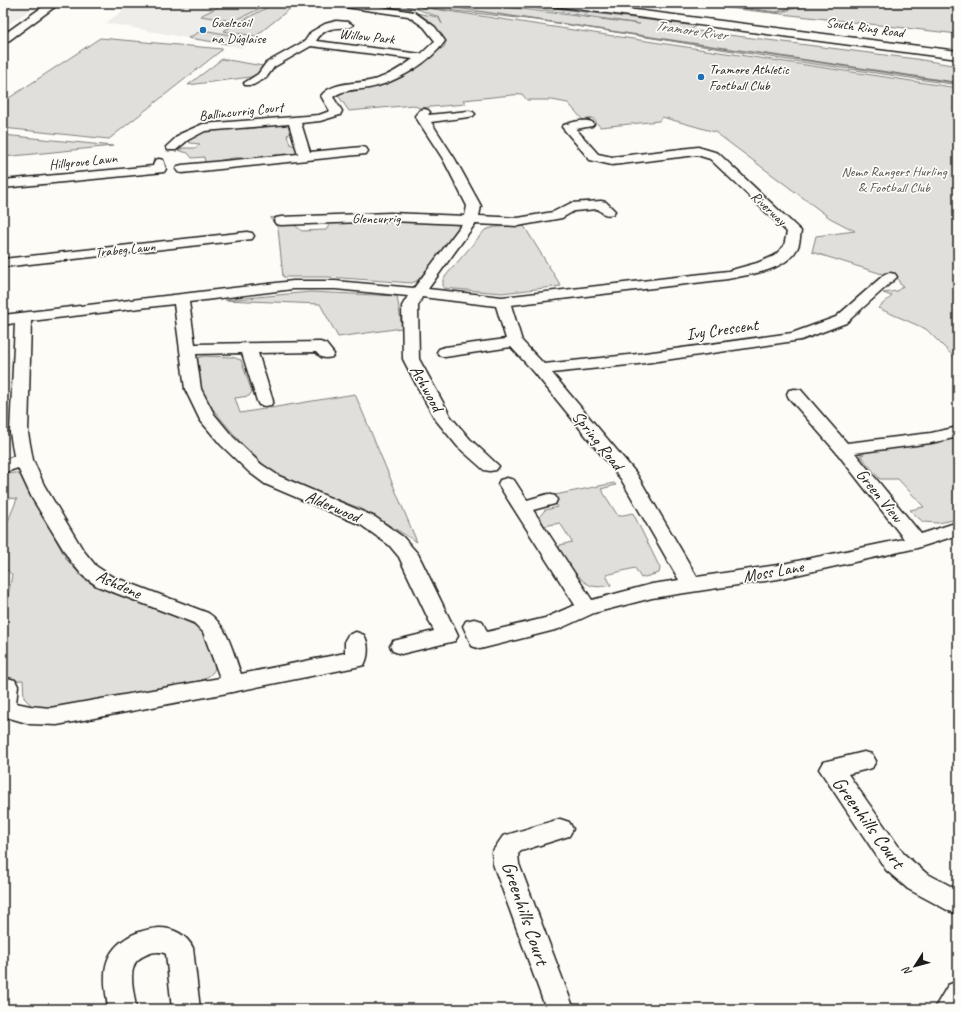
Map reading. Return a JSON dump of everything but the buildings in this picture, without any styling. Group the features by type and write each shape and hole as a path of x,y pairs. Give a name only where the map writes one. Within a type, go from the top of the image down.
{"main road":[{"path":"3,40 55,3"},
{"path":"540,3 600,9"},
{"name":"South Ring Road","path":"554,3 958,55"},
{"name":"South Ring Road","path":"622,3 958,44"}],"street":[{"name":"Willow Park","path":"336,90 386,80 436,47 440,41 431,29 415,16 338,3"},
{"name":"Willow Park","path":"249,83 262,76 270,64 309,42 316,34 328,26 336,24 348,25"},
{"name":"Willow Park","path":"309,42 422,57"},
{"name":"Ballincurrig Court","path":"172,148 184,137 203,128 326,117 336,113 336,108 327,96 336,90"},
{"path":"418,292 471,221 474,206 424,115 468,114"},
{"name":"Ballincurrig Court","path":"294,120 305,156"},
{"name":"Riverway","path":"502,302 728,275 753,269 779,259 791,246 794,231 714,156 698,151 612,161 594,157 568,127 588,124"},
{"path":"182,168 362,151"},
{"name":"Hillgrove Lawn","path":"3,184 160,169 159,163"},
{"name":"Glencurrig","path":"281,221 390,217 518,222 557,215 571,207 601,205 608,211"},
{"name":"Trabeg Lawn","path":"3,262 247,236"},
{"name":"Ivy Crescent","path":"540,369 661,356 795,337 841,320 890,278"},
{"path":"3,320 278,287 309,285 356,286 502,302"},
{"name":"Ashwood","path":"418,292 410,306 411,359 444,419 464,443 490,466"},
{"name":"Alderwood","path":"181,299 193,389 206,416 227,441 255,468 272,480 368,521 396,541 408,554 447,636 401,646"},
{"name":"Spring Road","path":"502,302 515,342 540,369 628,477 692,584"},
{"name":"Ashdene","path":"23,317 18,433 24,458 53,517 85,567 104,581 201,618 208,623 213,629 233,683"},
{"path":"445,352 515,342"},
{"path":"188,349 320,347 326,354"},
{"path":"248,348 266,401"},
{"name":"Green View","path":"795,394 843,449 917,542"},
{"name":"Green View","path":"843,449 931,438 958,432"},
{"path":"3,468 24,458"},
{"path":"507,484 587,608"},
{"path":"522,507 548,500"},
{"name":"Moss Lane","path":"474,626 480,641 551,624 587,608 652,591 778,572 917,542 958,528"},
{"path":"7,686 4,708 23,715 38,717 57,716 356,658 356,640"},
{"name":"Greenhills Court","path":"864,761 831,768 895,862 917,881 958,903"},
{"name":"Greenhills Court","path":"560,829 512,843 505,852 506,864 560,1009"},
{"path":"122,1009 119,967 122,958 128,950 137,944 167,939 174,942 179,948 186,1009"},
{"path":"948,1009 958,994"}],"shaded area":[{"path":"3,3 40,3 3,28"},
{"name":"Gaelscoil na Dúglaise","path":"133,3 298,3 242,48 106,23"}],"green space":[{"path":"226,3 261,8 234,21 200,16"},
{"path":"263,3 297,3 256,36 223,31 268,7 259,5"},
{"name":"Nemo Rangers Hurling & Football Club","path":"357,3 474,3 640,24 498,3 514,3 696,26 690,30 916,59 958,66 958,85 807,63 553,22 421,7 958,88 958,361 926,329 878,308 892,296 883,293 897,291 903,286 900,284 898,279 812,252 816,236 855,231 830,218 715,132 662,117 659,121 600,127 593,118 583,120 568,103 552,100 527,100 522,94 463,100 466,104 419,108 413,105 349,111 337,94 389,82 444,47 446,41 433,24 416,13 438,17 442,24 439,17 406,5 411,9 404,10"},
{"path":"685,3 705,3 776,13 817,3 958,3 958,34"},
{"path":"725,3 810,3 776,12"},
{"path":"203,30 242,37 228,44 188,38"},
{"path":"100,38 223,49 109,139 3,128 3,102"},
{"path":"222,59 263,66 257,74 251,77 188,85"},
{"path":"285,124 290,125 291,133 287,135 290,144 295,146 298,153 291,156 279,157 278,155 256,157 253,159 236,158 205,162 204,157 192,158 188,153 177,150 184,148 195,148 200,144 190,143 188,141 194,135 207,130 210,131 241,127 246,129"},
{"path":"3,135 113,146 3,157"},
{"path":"278,217 281,223 296,226 302,231 326,230 330,224 350,221 450,223 458,225 460,230 418,280 412,283 328,277 283,277 278,228 270,218"},
{"path":"524,226 561,286 502,293 443,288 443,279 485,230 495,227"},
{"path":"310,292 397,296 402,328 338,337 320,304 225,300"},
{"path":"204,356 232,357 241,360 252,392 249,396 235,398 240,413 355,394 417,542 362,509 291,482 269,470 241,443 207,402 199,382 196,358"},
{"path":"958,436 958,519 938,523 923,522 910,510 924,507 898,479 880,479 860,455 863,455 866,450"},
{"path":"13,473 17,473 21,476 67,560 84,579 95,586 184,620 198,627 203,633 215,668 210,675 198,682 42,709 33,707 24,698 23,680 3,682 3,623 12,575 3,565 3,526 6,526 17,499 3,497 3,486 6,477"},
{"path":"614,483 616,485 601,489 618,516 633,513 660,568 659,573 641,578 635,568 606,575 611,585 597,587 589,585 579,576 575,577 559,548 560,545 572,542 560,523 544,526 540,516 545,510 558,507 550,496"}],"waterway":[{"name":"Tramore River","path":"421,3 958,83"}],"place":[{"name":"Gaelscoil na Dúglaise","path":"203,30"},
{"name":"Tramore Athletic Football Club","path":"701,77"}]}
